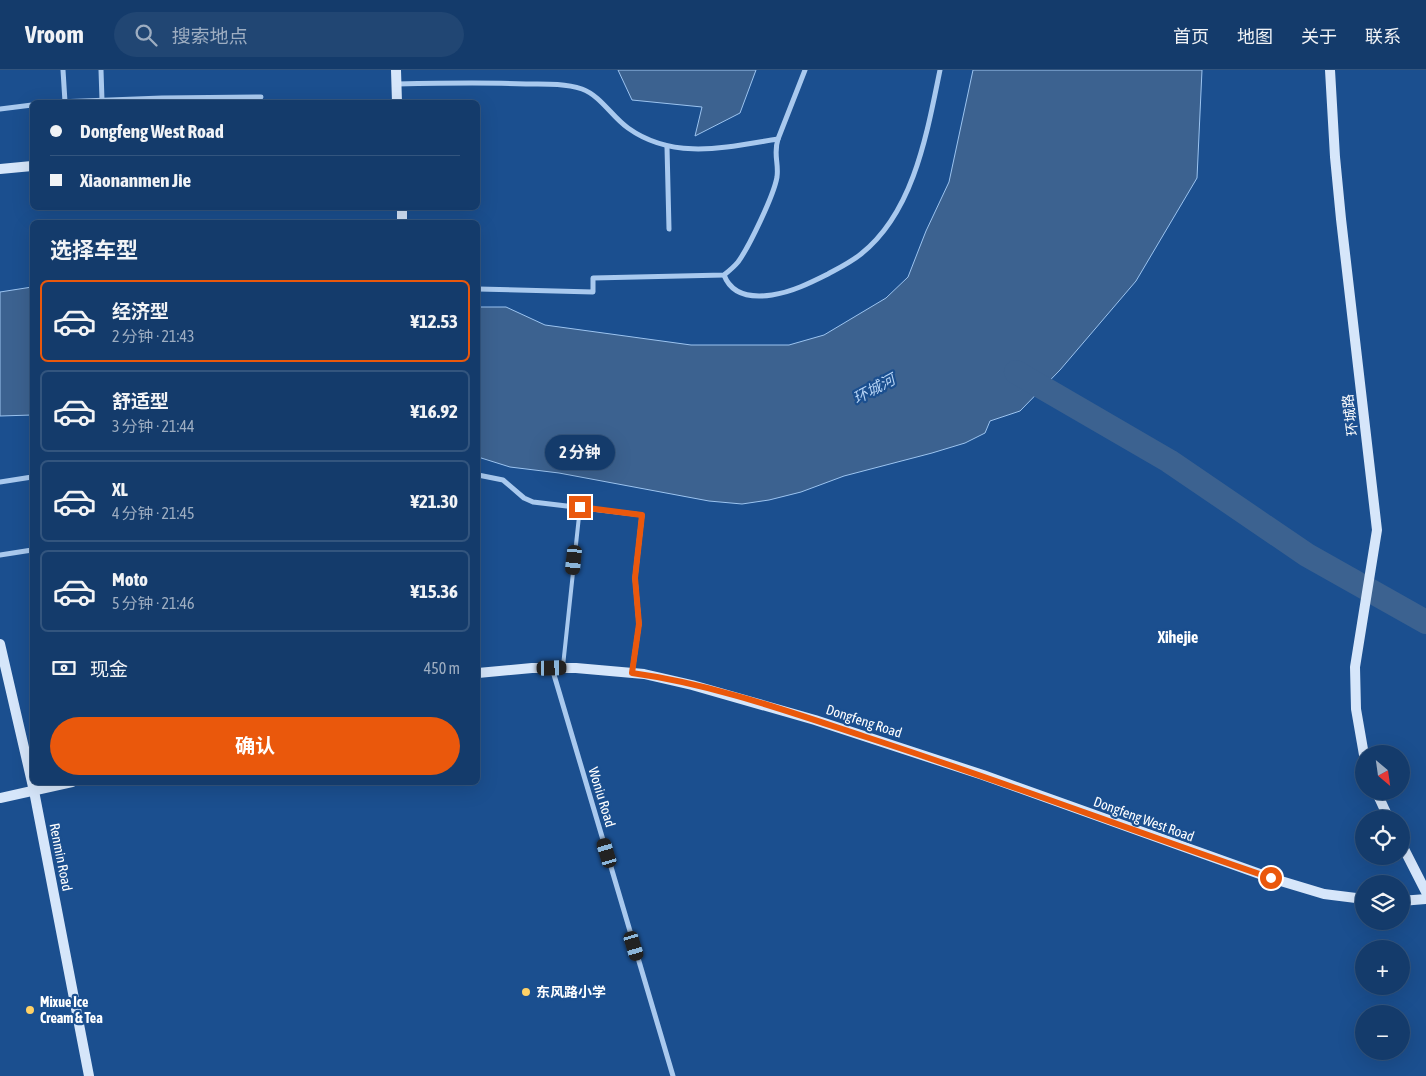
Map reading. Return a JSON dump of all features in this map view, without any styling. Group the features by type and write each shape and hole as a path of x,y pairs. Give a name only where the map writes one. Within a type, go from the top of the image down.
{"street":[{"path":"63,70 65,100"},
{"path":"101,70 102,100 261,97"},
{"path":"396,70 397,100"},
{"path":"480,289 593,292 593,278 724,275 740,259 770,197 777,177 775,150 804,70"},
{"path":"724,275 732,288 748,296 764,296 787,292 811,283 839,268 873,243 892,218 913,178 940,70"},
{"name":"环城路","path":"1330,70 1341,219 1377,530 1355,667 1356,696 1363,745"},
{"path":"396,84 510,83 570,86 584,90 592,95 620,122 637,134 647,140 668,147 692,150 708,149 778,139"},
{"path":"0,109 30,105"},
{"path":"668,147 669,229"},
{"path":"0,169 30,166"},
{"path":"480,475 504,480 530,501 642,515 635,578 639,624 632,673"},
{"path":"0,482 30,477"},
{"path":"0,555 30,550"},
{"name":"Renmin Road","path":"0,644 30,774"},
{"name":"Woniu Road","path":"552,668 673,1076"},
{"name":"Dongfeng Road","path":"480,673 519,669 563,668 632,673 678,681 815,720 917,753"},
{"name":"Dongfeng West Road","path":"917,753 1271,878 1324,894 1355,898"},
{"name":"Renmin Road","path":"33,785 89,1076"},
{"path":"0,798 59,785"},
{"path":"1410,861 1426,892"},
{"path":"1410,900 1426,899"}],"lane":[{"path":"563,668 580,507"}],"water":[{"path":"618,70 756,70 740,113 695,136 702,107 632,100"},
{"name":"环城河","path":"973,70 1202,70 1197,178 1136,281 1060,370 1020,411 990,421 985,433 965,443 844,476 801,492 742,504 709,501 559,473 510,467 480,458 480,307 506,307 545,325 691,345 789,345 824,335 886,298 908,277 926,231 949,182"},
{"path":"30,287 30,415 0,416 0,292"}],"waterway":[{"path":"1016,372 1169,461 1307,555 1426,622"}],"place":[{"name":"东风路小学","path":"526,992"},
{"name":"Mixue Ice Cream & Tea","path":"30,1010"}],"district":[{"name":"Xihejie","path":"1178,637"}],"route":[{"path":"580,507 642,515 635,578 639,624 632,673 655,676 692,685 815,720 1056,801 1271,878"}]}
